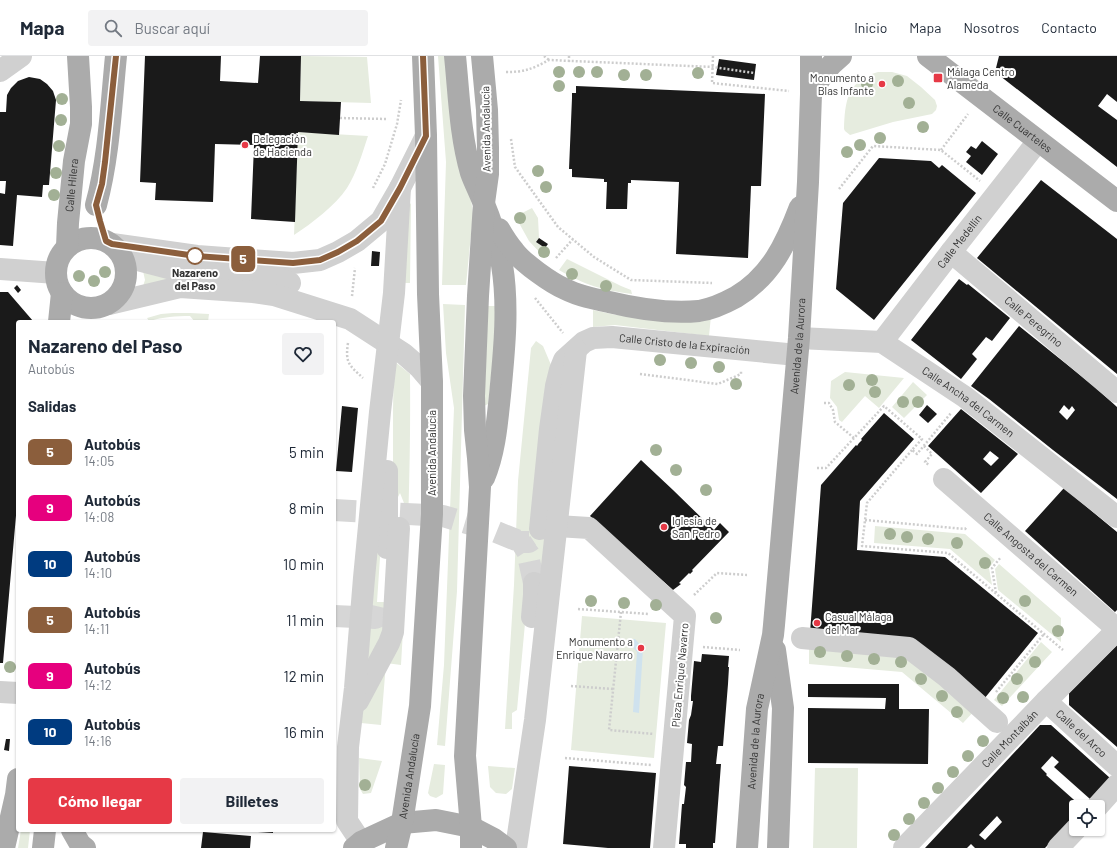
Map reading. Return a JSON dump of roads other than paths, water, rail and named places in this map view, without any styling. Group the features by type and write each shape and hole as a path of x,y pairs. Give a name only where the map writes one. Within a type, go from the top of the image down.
{"main road":[{"name":"Calle Hilera","path":"78,56 81,124 96,205 100,221 114,248"},
{"path":"96,205 102,184 105,162 116,56"},
{"name":"Avenida Andalucía","path":"396,848 402,823 420,706 432,514 432,382 428,294 426,136 423,56"},
{"path":"455,56 461,119 467,156 472,174 494,232 502,264 506,297 504,355 497,422 493,451 480,487"},
{"name":"Avenida Andalucía","path":"471,837 465,756 480,487 475,430 474,396 478,296 484,203 488,174 487,110 482,56"},
{"path":"796,56 803,70 811,94"},
{"name":"Avenida de la Aurora","path":"748,848 758,709 773,635 798,346 807,188 811,56"},
{"path":"811,94 821,76 841,56"},
{"name":"Calle Cuarteles","path":"928,56 1117,201"},
{"name":"Calle Hilera","path":"68,247 68,223 74,160 81,124"},
{"path":"484,203 502,234 515,252 543,276 565,289 590,298 626,306 678,312 700,310 719,305 752,285 769,269 788,238 807,188"},
{"path":"59,283 74,304 96,311 119,295 125,283 126,270 114,248 93,237 79,239 68,247 59,259 58,263 59,320"},
{"name":"Avenida de la Aurora","path":"773,635 783,708 778,848"},
{"path":"4,848 16,795"},
{"path":"354,846 402,823 436,820 471,837 494,839 506,848"},
{"path":"43,848 45,832"},
{"path":"73,832 80,844 85,848"}],"street":[{"path":"0,71 21,56"},
{"path":"114,248 293,263 320,260 357,241 381,221 400,188 426,136"},
{"name":"Calle Medellín","path":"882,342 1038,141"},
{"path":"354,846 347,821 348,747 353,712 380,412 394,293 400,188"},
{"path":"114,248 184,272 281,280 290,283"},
{"name":"Calle Peregrino","path":"951,252 1117,392"},
{"path":"0,269 59,283"},
{"path":"96,311 180,287 253,292 274,295 350,319 404,354 420,368 432,382"},
{"name":"Calle Cristo de la Expiración","path":"549,527 571,344 584,342 593,338 612,337 798,346"},
{"path":"798,346 882,342"},
{"name":"Calle Ancha del Carmen","path":"882,342 964,397 1117,517"},
{"path":"380,412 385,429 386,442 388,532 384,602"},
{"name":"Calle Angosta del Carmen","path":"944,479 1117,629"},
{"path":"516,848 536,720 549,527"},
{"name":"Plaza Enrique Navarro","path":"549,527 590,528 685,616 664,848"},
{"path":"353,712 361,693 389,643 393,632 399,528"},
{"path":"531,749 522,736 520,726 534,583"},
{"name":"Calle Montalbán","path":"904,848 1117,629"},
{"path":"802,638 909,648 990,715"},
{"path":"0,692 16,693"},
{"name":"Calle del Arco","path":"1046,701 1117,766"},
{"path":"1103,800 1117,785"},
{"path":"1058,848 1069,836"}],"water":[{"path":"631,639 635,639 643,648 639,713 633,712 637,652 630,644"}],"tunnel":[{"path":"336,510 443,516 494,531 521,542"},
{"path":"534,538 529,542 521,542 527,551 534,583"},
{"path":"336,616 375,618 380,614 384,602"}],"place":[{"name":"Málaga Centro Alameda","path":"938,78"},
{"name":"Monumento a Blas Infante","path":"882,84"},
{"name":"Delegación de Hacienda","path":"245,145"},
{"name":"Nazareno del Paso","path":"195,256"},
{"name":"Iglesia de San Pedro","path":"664,527"},
{"name":"Casual Málaga del Mar","path":"817,623"},
{"name":"Monumento a Enrique Navarro","path":"641,648"}]}
